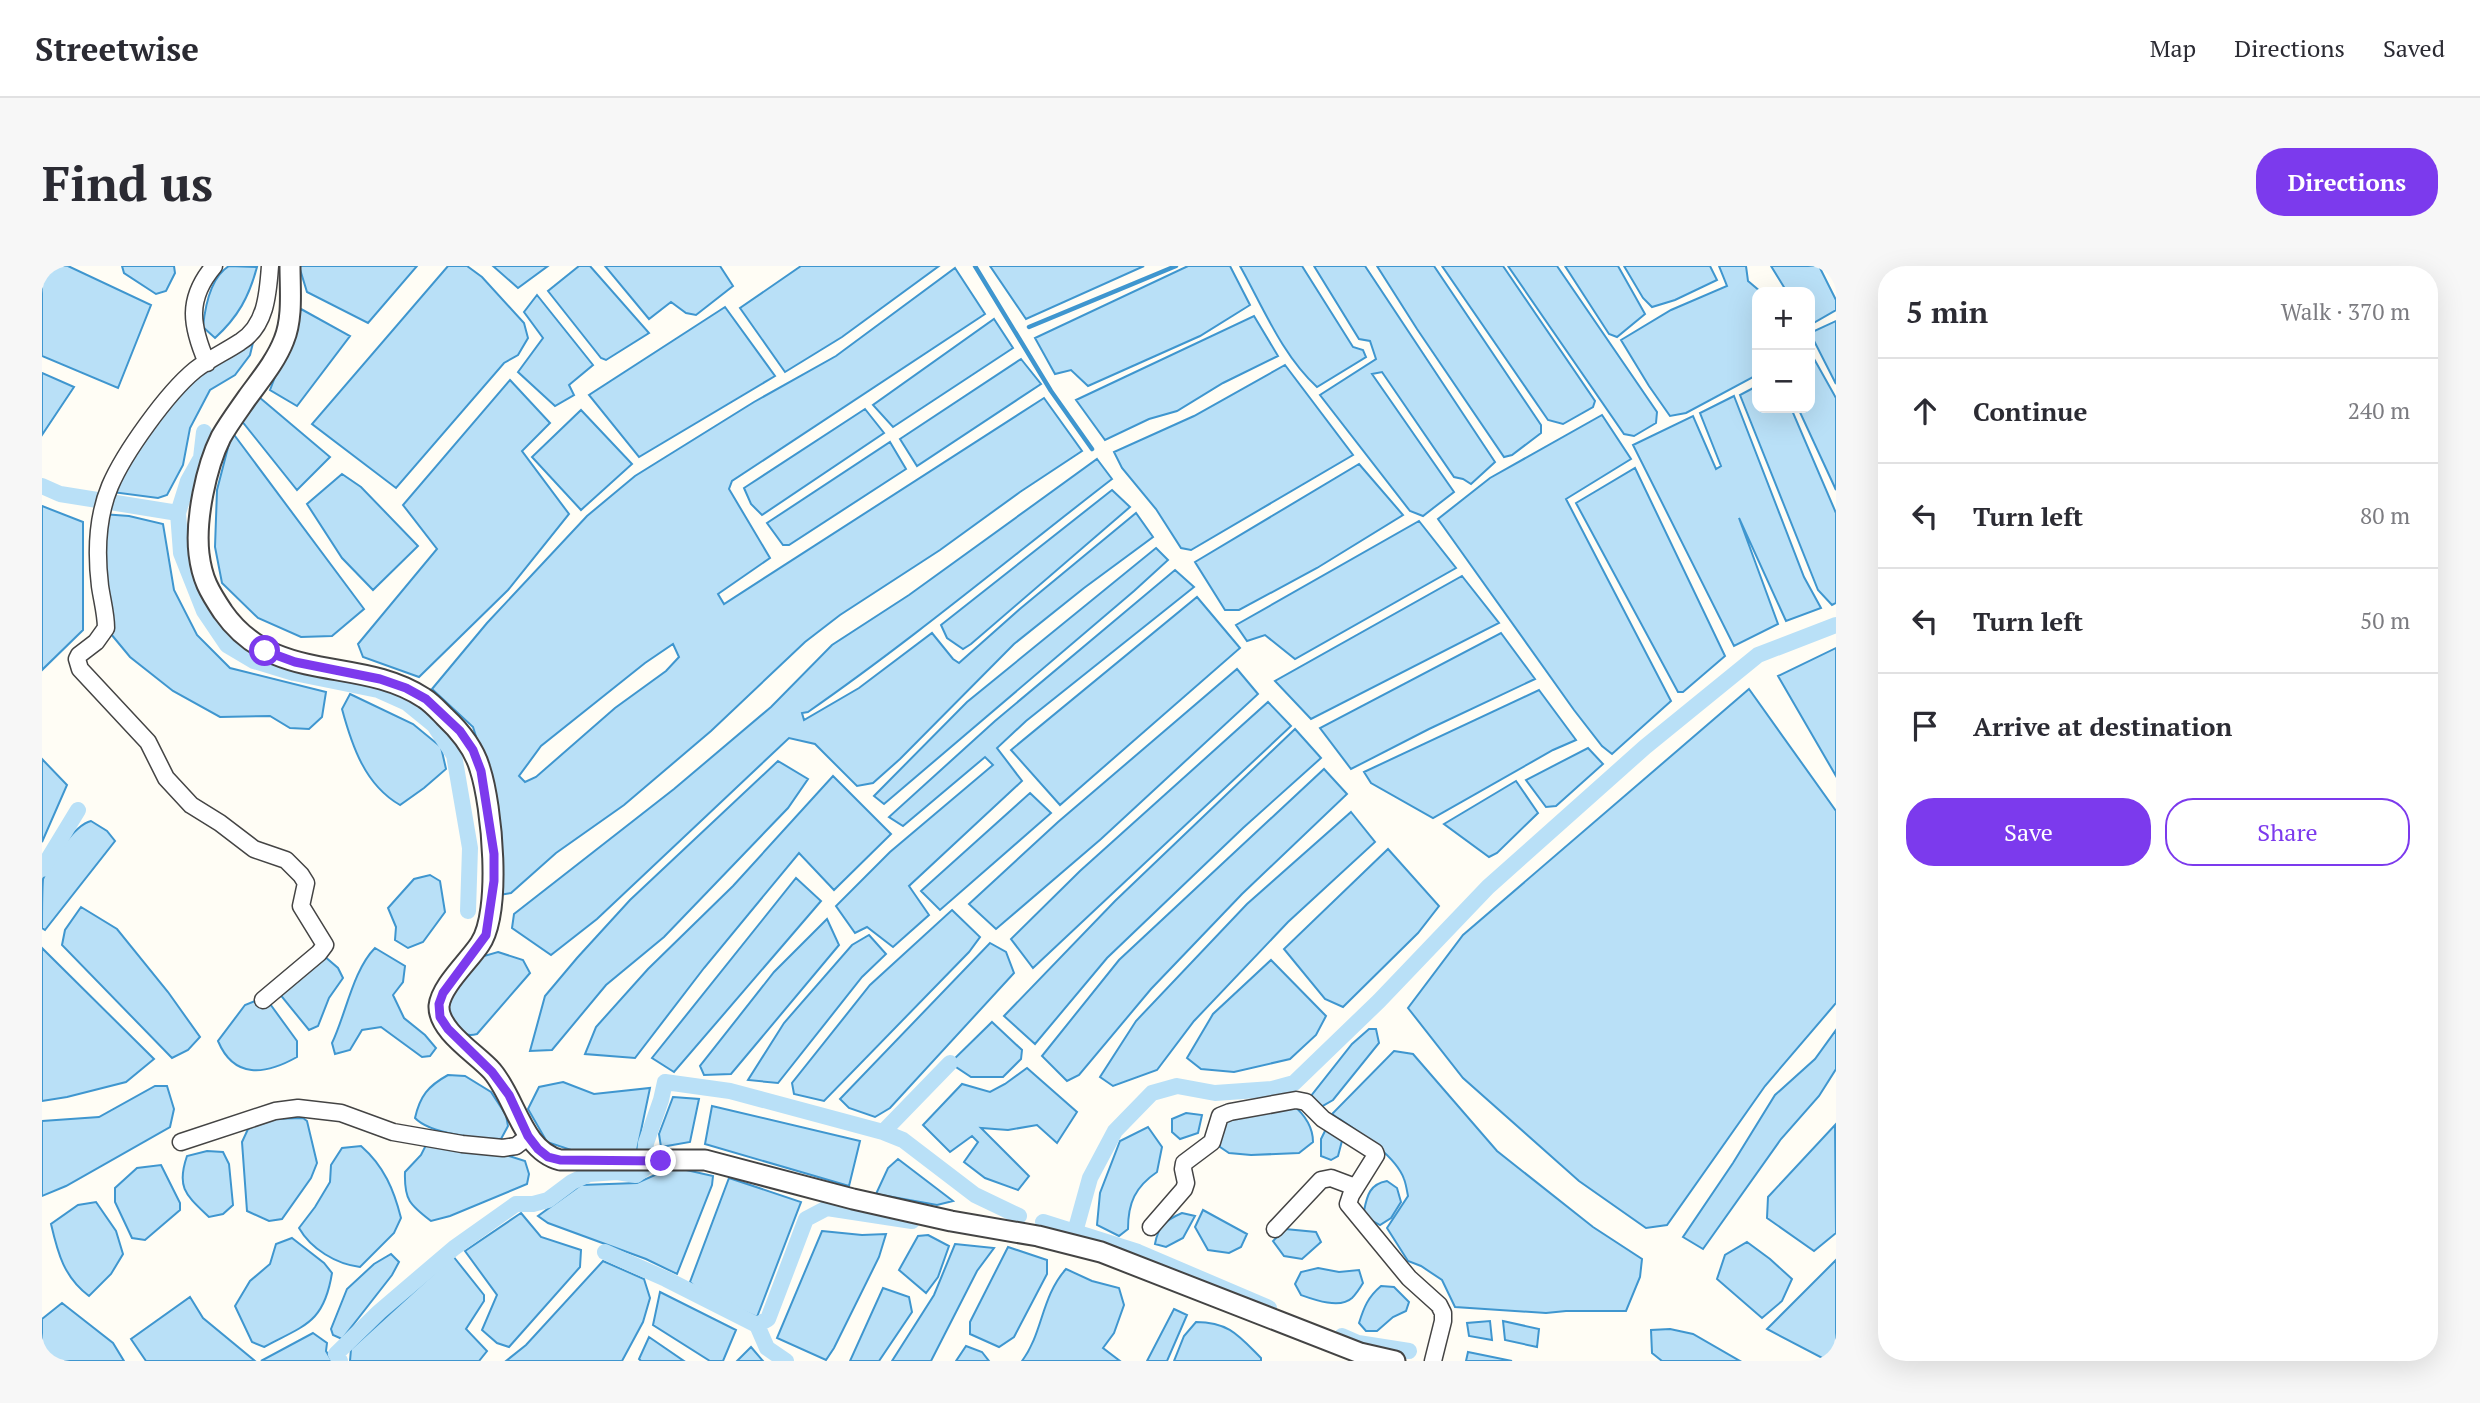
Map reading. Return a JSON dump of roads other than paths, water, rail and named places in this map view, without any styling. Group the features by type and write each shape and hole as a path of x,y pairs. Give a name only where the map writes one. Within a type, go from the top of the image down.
{"street":[{"path":"206,362 194,333 193,312 206,276 214,266"},
{"path":"263,1000 324,948 324,940 300,906 306,883 302,875 286,860 254,849 220,823 191,806 166,778 148,743 80,670 77,663 79,655 101,638 106,628 97,548 110,487 150,421 193,371 242,341 258,322 263,314 268,293 270,266"},
{"path":"290,266 289,323 284,341 230,423 214,454 198,522 199,554 207,588 231,623 265,651 295,662 380,679 406,688 426,699 460,731 473,750 481,771 494,854 494,881 486,935 443,993 439,1004 440,1017 448,1029 492,1072 509,1095 528,1136 538,1149 548,1157 560,1160 696,1159 853,1199 1038,1236 1101,1252 1360,1353 1395,1361"},
{"path":"1151,1227 1184,1189 1184,1163 1212,1142 1220,1116 1296,1100 1306,1102 1323,1119 1375,1152 1376,1155 1355,1187 1348,1204 1409,1278 1429,1294 1443,1313 1433,1361"},
{"path":"181,1142 275,1111 298,1108 341,1113 393,1132 462,1144 503,1148 516,1146 528,1136"},
{"path":"1275,1228 1321,1181 1331,1178 1355,1187"}],"water":[{"path":"42,266 68,266 151,305 118,388 42,356"},
{"path":"122,266 174,266 175,273 166,291 156,294 124,273"},
{"path":"229,266 257,267 242,306 215,338 203,327 205,311 213,285"},
{"path":"299,266 417,266 368,323 307,292"},
{"path":"448,266 467,266 482,277 524,323 528,338 518,355 504,363 396,488 312,424"},
{"path":"493,266 548,266 518,288"},
{"path":"579,266 590,266 649,333 606,360 601,358 548,291"},
{"path":"605,266 720,266 733,286 696,315 686,313 671,302 649,319"},
{"path":"801,266 939,266 842,337 785,372 740,308"},
{"path":"990,266 1144,266 1026,319"},
{"path":"1188,266 1230,266 1250,305 1200,336 1088,386 1071,370 1055,374 1035,338"},
{"path":"1240,266 1302,266 1353,347 1363,350 1366,357 1317,387 1283,345"},
{"path":"1314,266 1365,266 1495,462 1471,484 1454,477 1382,372 1372,374 1454,492 1423,516 1410,511 1320,395 1376,359 1370,341 1359,339"},
{"path":"1377,266 1434,266 1541,425 1541,433 1512,455 1504,457"},
{"path":"1442,266 1503,266 1595,401 1593,407 1563,424 1548,420"},
{"path":"1508,266 1557,266 1657,412 1656,423 1634,436 1624,434"},
{"path":"1565,266 1618,266 1645,314 1617,337 1609,334"},
{"path":"1624,266 1710,266 1717,280 1675,300 1652,307 1643,298"},
{"path":"1719,266 1746,266 1748,281 1755,287 1752,287 1752,378 1686,413 1670,416 1621,340 1671,310 1727,286"},
{"path":"1771,266 1819,266 1836,300 1836,310 1815,322 1815,287 1784,287"},
{"path":"955,268 985,314 732,481 729,489 770,558 718,594 724,604 1044,398 1082,451 940,550 840,615 805,642 711,731 624,805 556,853 511,893 499,895 503,879 496,814 487,771 473,727 432,689 487,623 587,516 635,476 754,402 836,356","holes":["673,644 679,657 666,671 615,708 536,777 525,782 519,776 541,746 645,663"]},
{"path":"537,295 593,365 569,385 574,395 555,406 518,372 543,338 524,312"},
{"path":"725,307 775,376 639,457 589,395"},
{"path":"301,309 350,336 297,406 270,390"},
{"path":"1254,316 1278,356 1223,383 1177,411 1149,419 1105,440 1076,400"},
{"path":"259,318 250,355 235,375 210,390 190,428 183,465 167,495 158,498 112,492 168,393"},
{"path":"994,319 1013,348 893,427 873,405"},
{"path":"1836,321 1836,384 1815,343 1815,331"},
{"path":"1021,359 1041,384 917,466 900,439"},
{"path":"1815,361 1836,398 1836,490 1800,413 1815,413"},
{"path":"1285,365 1353,455 1191,550 1181,548 1156,509 1122,468 1114,452 1194,416"},
{"path":"42,373 74,387 42,435"},
{"path":"510,380 550,423 522,451 569,514 508,590 419,677 363,657 358,644 437,549 403,505"},
{"path":"1752,389 1752,413 1793,413 1836,513 1836,603 1832,605 1818,590 1740,395"},
{"path":"1734,396 1804,577 1821,608 1786,621 1739,518 1778,624 1734,646 1633,445 1693,416 1716,469 1721,466 1700,413"},
{"path":"259,397 330,457 297,490 241,420"},
{"path":"865,409 884,433 762,515 751,504 744,488"},
{"path":"581,410 632,464 581,510 532,457"},
{"path":"1602,415 1631,459 1566,499 1671,701 1612,754 1602,746 1574,710 1438,519 1490,478"},
{"path":"232,432 364,609 332,636 301,637 258,618 222,583 215,547 217,490"},
{"path":"890,442 906,469 789,545 783,545 767,523"},
{"path":"1097,459 1112,479 886,656 808,712 802,713 804,720 859,688 932,633 959,663 1136,513 1153,537 1014,644 873,783 857,786 815,744 789,738 597,919 551,955 512,928 514,914 674,789 771,707 832,645 909,595"},
{"path":"1359,464 1403,515 1317,568 1239,610 1225,610 1195,562"},
{"path":"1635,468 1725,656 1683,692 1678,692 1576,503"},
{"path":"342,474 361,487 418,546 373,590 342,558 307,504"},
{"path":"1112,490 1130,507 971,644 963,649 947,638 941,625"},
{"path":"42,506 83,522 83,630 42,670"},
{"path":"102,514 129,516 163,524 174,590 197,635 230,668 326,692 322,717 309,729 290,728 270,716 220,717 173,691 130,657 106,628"},
{"path":"1419,521 1456,568 1295,659 1265,635 1247,641 1236,625"},
{"path":"1156,548 1168,560 1134,591 884,804 874,796 967,702"},
{"path":"1175,570 1194,587 1026,721 997,748 1022,781 909,886 929,915 893,947 867,927 855,933 836,906 890,852 993,765 985,757 903,826 889,817 995,721"},
{"path":"1462,576 1499,623 1311,719 1275,681"},
{"path":"1197,597 1240,648 1060,805 1011,750"},
{"path":"1501,633 1535,679 1351,769 1320,728"},
{"path":"1836,648 1836,776 1778,676"},
{"path":"1237,669 1258,694 1101,839 996,929 969,904 1058,822"},
{"path":"1749,689 1836,811 1836,1003 1765,1086 1667,1225 1646,1228 1579,1181 1463,1078 1408,1008 1463,935"},
{"path":"1539,690 1576,740 1553,750 1433,818 1371,783 1364,772"},
{"path":"350,694 413,724 441,747 446,769 400,805 388,797 369,776 350,737 342,709"},
{"path":"1268,702 1291,726 1033,968 1011,939 1080,871"},
{"path":"1295,729 1321,758 1243,828 1107,958 1035,1044 1004,1016 1115,901"},
{"path":"1588,748 1603,764 1556,806 1546,807 1526,780"},
{"path":"42,759 67,785 42,842"},
{"path":"778,761 808,779 788,808 664,937 606,985 552,1050 530,1051 545,996 577,958 630,900"},
{"path":"1324,769 1347,794 1242,894 1151,989 1079,1075 1067,1081 1042,1056 1119,960"},
{"path":"833,776 891,834 834,890 799,853 704,968 635,1058 585,1054 596,1027 648,969 733,886"},
{"path":"1516,781 1538,813 1497,853 1489,857 1444,824"},
{"path":"1030,793 1051,813 940,910 921,891"},
{"path":"1351,812 1375,842 1288,922 1194,1021 1157,1070 1113,1086 1100,1077 1136,1021 1247,904"},
{"path":"91,821 107,831 115,841 45,930 42,928 43,879 70,837 77,829"},
{"path":"1388,849 1439,906 1418,933 1343,1007 1325,999 1284,949"},
{"path":"430,875 440,881 445,912 423,942 408,948 395,940 396,927 388,908 414,879"},
{"path":"796,878 821,901 674,1072 652,1058"},
{"path":"81,907 117,929 168,992 200,1037 188,1050 172,1058 62,945 65,930"},
{"path":"952,910 980,937 969,952 824,1101 794,1094 792,1083 870,985"},
{"path":"827,919 839,945 731,1074 704,1075 700,1066 774,972"},
{"path":"869,935 886,954 862,977 778,1083 748,1080 784,1023 852,945"},
{"path":"990,943 1006,952 1014,973 890,1108 875,1117 849,1108 840,1099"},
{"path":"42,948 154,1059 126,1082 42,1101"},
{"path":"375,948 405,966 403,982 393,995 404,1018 436,1048 430,1056 422,1057 381,1027 362,1030 350,1050 335,1054 332,1043 350,993 367,957"},
{"path":"498,952 523,960 530,973 477,1034 463,1033 451,1018 447,996 477,958"},
{"path":"323,955 338,968 343,978 329,998 318,1026 309,1030 274,987"},
{"path":"1271,960 1326,1016 1316,1035 1290,1059 1234,1072 1201,1069 1187,1058 1213,1014"},
{"path":"265,997 297,1041 297,1057 262,1070 242,1068 225,1053 218,1041 245,1005"},
{"path":"992,1022 1022,1050 1021,1059 1003,1077 971,1077 950,1063"},
{"path":"1369,1029 1376,1029 1379,1043 1333,1100 1319,1108 1307,1101 1352,1044"},
{"path":"1836,1030 1836,1069 1819,1096 1781,1139 1703,1249 1683,1237 1775,1095 1815,1059"},
{"path":"1394,1051 1413,1054 1497,1151 1593,1227 1642,1259 1640,1277 1626,1311 1546,1313 1455,1307 1442,1280 1408,1261 1387,1228 1408,1196 1405,1181 1383,1151 1332,1114"},
{"path":"1027,1068 1077,1112 1057,1143 1037,1125 1008,1130 981,1128 1029,1176 1018,1190 985,1178 964,1162 978,1142 972,1136 950,1152 923,1125 962,1084 990,1092"},
{"path":"448,1075 465,1076 491,1092 506,1115 508,1126 501,1139 443,1132 415,1118 426,1092"},
{"path":"563,1082 594,1094 650,1088 637,1150 571,1150 547,1142 528,1109 539,1087"},
{"path":"155,1086 167,1086 174,1109 170,1127 66,1186 42,1196 42,1121 99,1117"},
{"path":"673,1097 699,1099 690,1142 661,1147 659,1134"},
{"path":"1292,1104 1307,1121 1313,1136 1313,1142 1299,1153 1251,1155 1229,1153 1220,1147 1218,1132 1222,1121"},
{"path":"712,1106 860,1141 849,1186 705,1144"},
{"path":"1186,1113 1202,1115 1198,1133 1180,1139 1172,1132 1172,1119"},
{"path":"303,1118 307,1121 317,1163 311,1178 282,1219 269,1221 247,1211 242,1142 248,1129 270,1119"},
{"path":"1835,1125 1836,1233 1814,1251 1767,1218 1768,1197"},
{"path":"1148,1127 1162,1147 1157,1172 1134,1196 1129,1211 1128,1229 1119,1236 1097,1225 1100,1193 1120,1141"},
{"path":"1327,1127 1343,1137 1338,1156 1331,1160 1321,1156 1321,1139"},
{"path":"427,1143 506,1155 525,1161 529,1174 527,1184 450,1216 431,1221 410,1201 405,1181 405,1172 421,1155"},
{"path":"361,1146 387,1179 401,1218 394,1233 360,1267 342,1263 317,1249 299,1228 330,1182 331,1165 342,1148"},
{"path":"207,1151 223,1152 229,1164 233,1205 223,1214 209,1217 194,1203 183,1184 187,1156"},
{"path":"898,1159 953,1201 937,1205 876,1194 888,1168"},
{"path":"161,1165 180,1203 180,1210 145,1240 132,1238 115,1202 115,1188 137,1168"},
{"path":"673,1167 713,1176 712,1185 677,1274 646,1259 548,1223 538,1216 581,1185 637,1183"},
{"path":"729,1178 801,1202 757,1317 701,1293 690,1282"},
{"path":"1387,1181 1397,1188 1401,1202 1391,1218 1380,1225 1371,1220 1364,1211 1370,1191 1381,1182"},
{"path":"96,1202 116,1231 123,1254 111,1274 89,1296 73,1281 63,1264 51,1224 78,1205"},
{"path":"1203,1210 1247,1234 1241,1247 1229,1253 1208,1250 1195,1227"},
{"path":"521,1213 541,1237 581,1250 580,1267 509,1347 497,1343 482,1330 497,1295 465,1251"},
{"path":"1182,1213 1195,1216 1183,1238 1166,1247 1155,1244 1164,1224"},
{"path":"1285,1229 1316,1232 1321,1242 1302,1259 1284,1256 1273,1241"},
{"path":"822,1231 862,1235 886,1234 879,1257 826,1360 777,1338"},
{"path":"928,1235 949,1246 938,1277 926,1293 899,1270 918,1236"},
{"path":"292,1238 324,1263 332,1273 328,1290 318,1313 301,1327 264,1347 252,1342 235,1306 250,1281 270,1264 276,1244"},
{"path":"1747,1242 1792,1279 1782,1301 1762,1318 1717,1279 1725,1255"},
{"path":"955,1244 994,1248 977,1271 931,1361 892,1361 934,1295"},
{"path":"1008,1247 1047,1260 1047,1274 1014,1337 999,1347 970,1334 970,1322"},
{"path":"391,1254 399,1262 392,1275 342,1339 333,1335 331,1329 347,1289 374,1264"},
{"path":"453,1256 484,1295 484,1301 466,1329 487,1351 479,1361 350,1361 351,1349"},
{"path":"1836,1260 1836,1361 1828,1361 1767,1329"},
{"path":"603,1261 644,1279 650,1298 643,1322 622,1361 506,1361 526,1345"},
{"path":"1318,1268 1339,1272 1359,1270 1363,1283 1352,1298 1341,1303 1301,1295 1295,1284 1301,1272"},
{"path":"1066,1269 1092,1281 1119,1288 1124,1305 1114,1333 1103,1348 1120,1361 1022,1361 1034,1339 1052,1291"},
{"path":"1381,1286 1394,1287 1409,1302 1406,1311 1393,1317 1377,1331 1366,1331 1359,1323 1361,1317 1370,1298"},
{"path":"883,1288 909,1297 912,1312 879,1361 850,1361"},
{"path":"660,1292 736,1330 723,1361 710,1361 653,1325"},
{"path":"190,1297 203,1318 255,1361 146,1361 131,1339"},
{"path":"62,1303 113,1343 124,1361 42,1361 42,1319"},
{"path":"1174,1309 1187,1315 1167,1361 1147,1361"},
{"path":"1490,1321 1492,1340 1469,1336 1467,1323"},
{"path":"1503,1321 1539,1329 1537,1347 1505,1340"},
{"path":"1196,1322 1217,1325 1233,1332 1261,1361 1174,1361 1184,1336"},
{"path":"1670,1329 1693,1334 1740,1361 1662,1361 1652,1353 1651,1330"},
{"path":"313,1333 327,1343 326,1351 332,1361 261,1361"},
{"path":"649,1337 684,1361 641,1361 639,1359"},
{"path":"966,1346 982,1352 989,1361 956,1361"},
{"path":"751,1347 763,1361 737,1361"},
{"path":"1468,1352 1512,1361 1466,1361"}],"waterway":[{"path":"975,266 1051,391 1092,449"},
{"path":"1029,327 1176,266"},
{"path":"204,432 201,458 188,481 178,513 181,553 204,611 227,645 254,661 294,673 378,690 407,703 434,725 454,755 470,848 468,911"},
{"path":"42,486 60,494 178,513"},
{"path":"1075,1232 1090,1178 1115,1131 1152,1093 1177,1086 1215,1093 1272,1089 1294,1083 1379,1001 1488,887 1645,747 1758,655 1836,625"},
{"path":"42,869 78,810"},
{"path":"883,1132 950,1063"},
{"path":"340,1361 336,1354 379,1312 454,1248 516,1204 533,1204 548,1200 572,1182 589,1174 617,1172 636,1175 644,1169 646,1143 665,1082 730,1091 883,1132 903,1140 975,1195 1019,1216"},
{"path":"757,1325 768,1319 806,1219 827,1208 912,1221"},
{"path":"1043,1222 1138,1252 1269,1308"},
{"path":"605,1252 757,1325 767,1348 786,1361"},
{"path":"1342,1336 1358,1343 1409,1351"}]}
